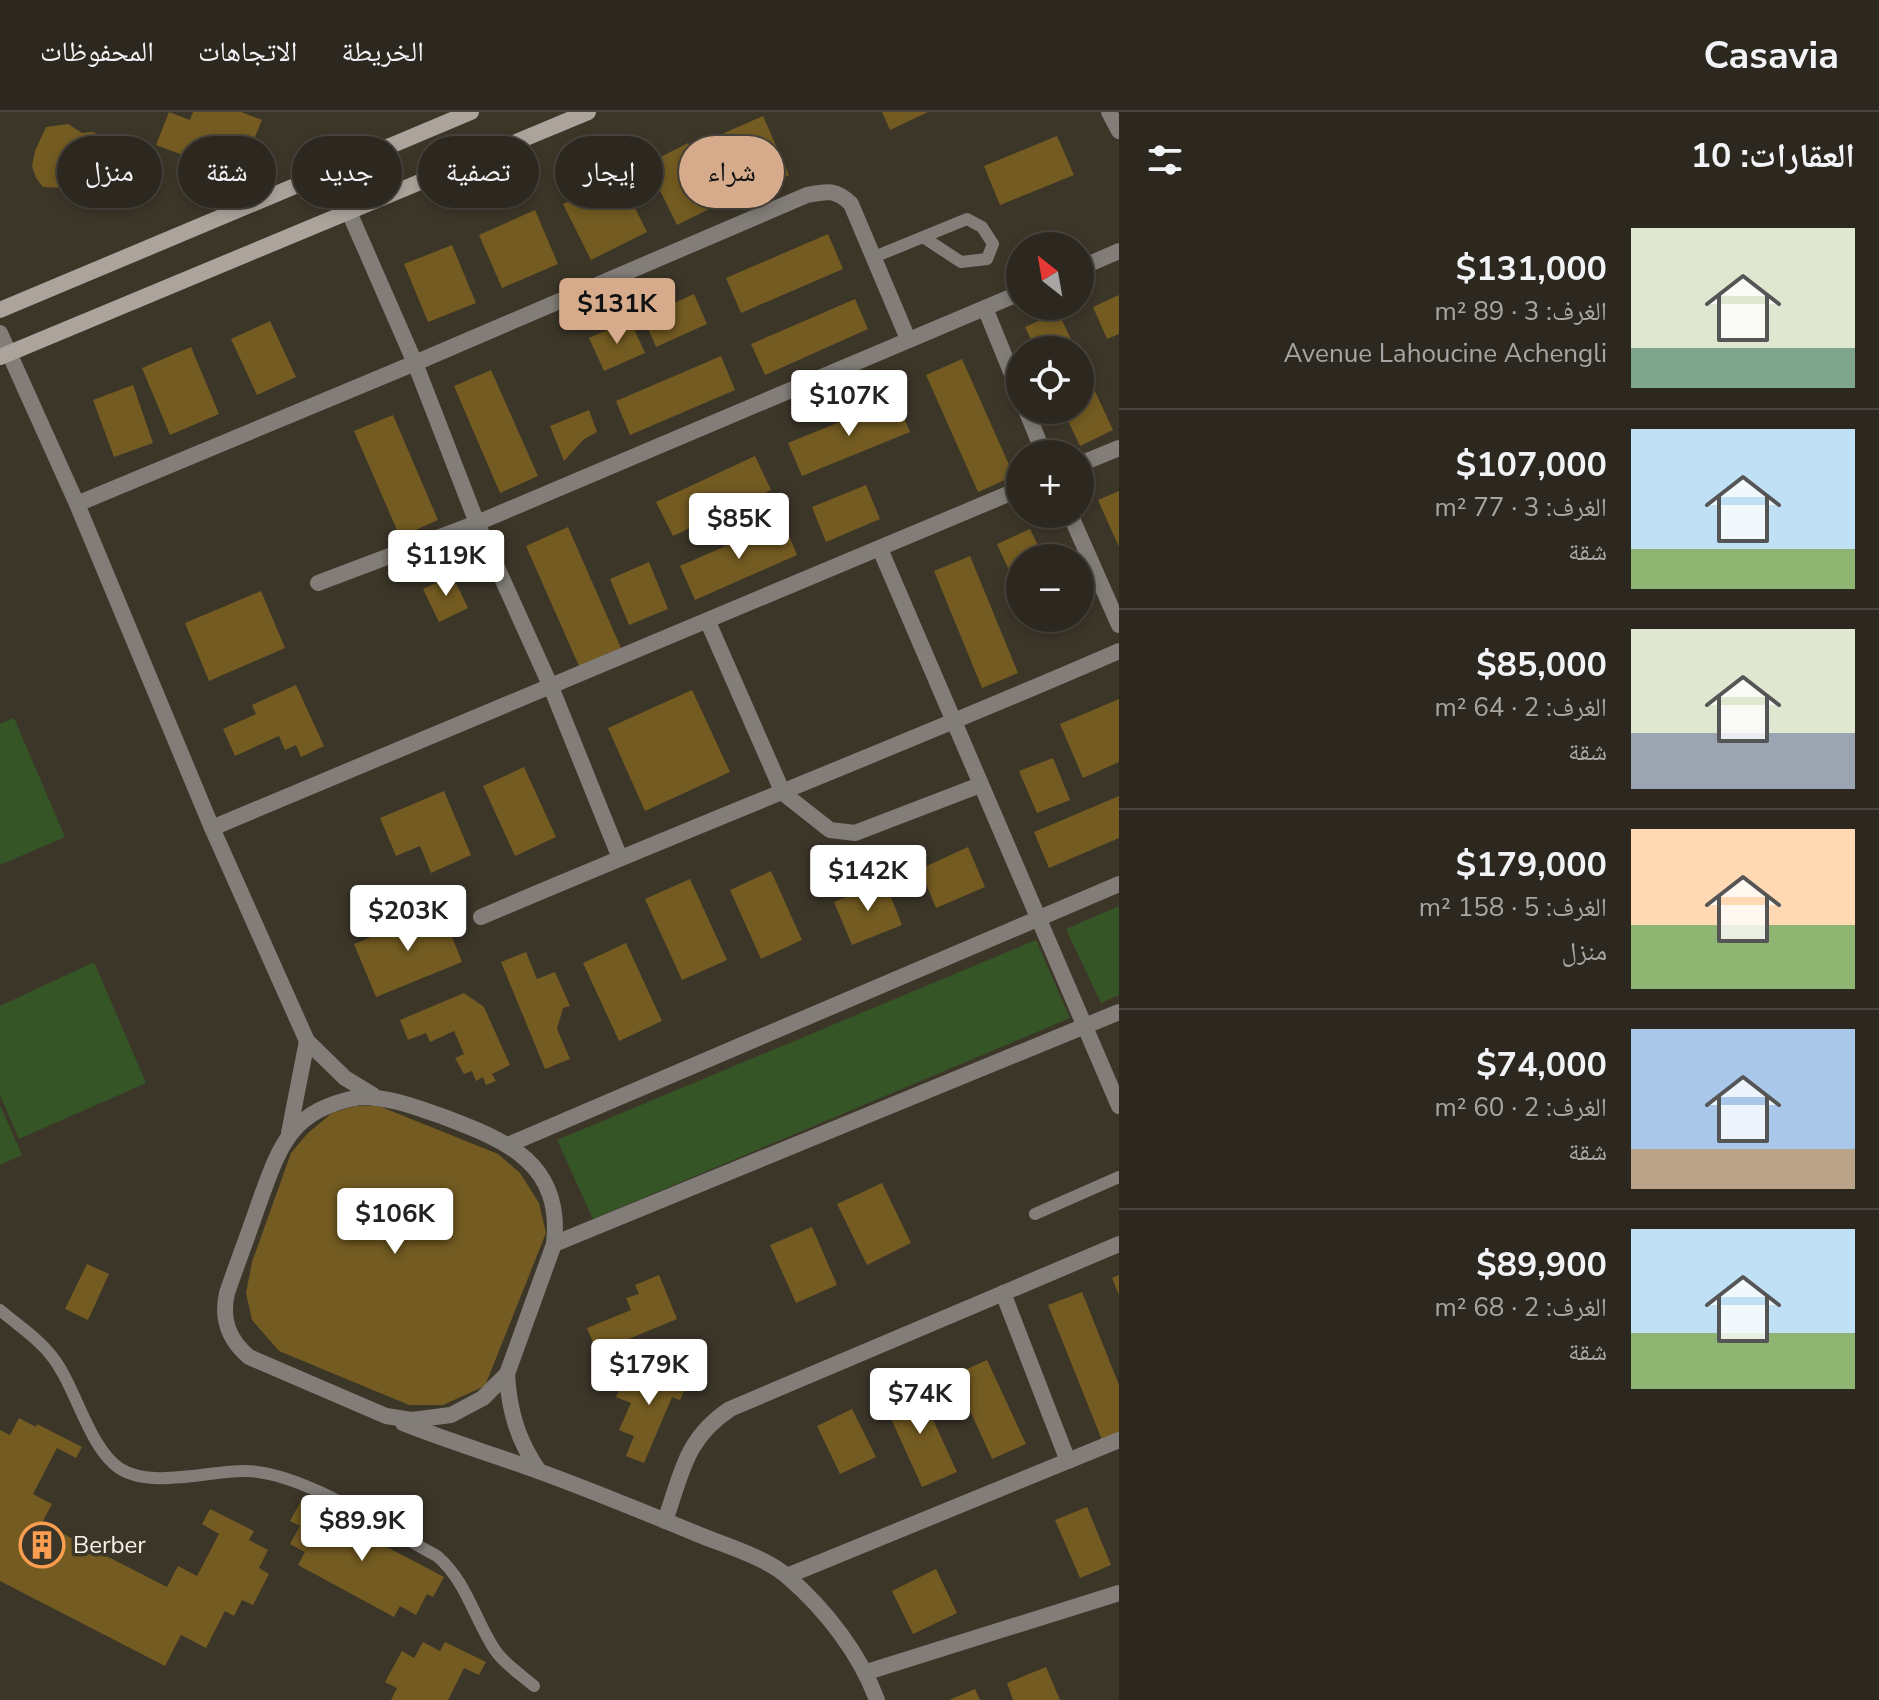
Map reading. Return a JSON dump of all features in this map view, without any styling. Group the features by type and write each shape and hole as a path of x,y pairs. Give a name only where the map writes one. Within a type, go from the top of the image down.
{"street":[{"path":"0,310 471,112"},
{"path":"5,355 588,112"},
{"path":"1109,112 1119,131"},
{"path":"77,504 807,195 824,192 841,194 851,204 908,339"},
{"path":"349,212 415,363 477,523 551,687 620,858"},
{"path":"1094,262 1119,251"},
{"path":"318,583 477,523 1006,299"},
{"path":"985,308 1006,360"},
{"path":"0,333 5,355 77,504 212,828 307,1041 345,1078 377,1097"},
{"path":"1094,458 1119,448"},
{"path":"212,828 1006,495"},
{"path":"1076,528 1119,625"},
{"path":"880,549 1119,1106"},
{"path":"708,622 783,793 830,830 855,833 980,785"},
{"path":"481,917 953,724 1119,651"},
{"path":"510,1144 1119,884"},
{"path":"554,1244 1119,1012"},
{"path":"289,1135 307,1041"},
{"path":"386,1416 412,1420 451,1415 483,1398 507,1374 554,1244 557,1224 555,1205 540,1173 510,1144 393,1099 360,1097 327,1105 300,1123 279,1149 227,1293 224,1317 232,1339 249,1357 386,1416 444,1440 539,1471 665,1521 749,1556 787,1576 834,1626 867,1672 877,1700"},
{"path":"665,1521 689,1451 710,1422 730,1409 1119,1244"},
{"path":"1003,1293 1068,1461"},
{"path":"507,1374 513,1421 539,1471"},
{"path":"787,1576 1119,1440"},
{"path":"867,1672 1119,1593"}],"lane":[{"path":"874,257 967,219 982,227 993,244 987,259 961,262 923,237"},
{"path":"1035,1214 1119,1177"},
{"path":"0,1310 51,1354 100,1446 111,1462 122,1470 149,1479 271,1473 303,1484 437,1556 452,1569 462,1582 494,1649 534,1686"}],"green space":[{"path":"14,718 65,837 0,865 0,724"},
{"path":"1119,906 1119,995 1101,1003 1066,929"},
{"path":"1036,940 1070,1018 593,1219 557,1140"},
{"path":"94,962 146,1083 19,1139 0,1095 0,1006"},
{"path":"0,1105 22,1155 0,1165"}],"building":[{"path":"169,112 190,120 193,112 241,112 262,120 255,136 178,136 178,153 162,147 160,136"},
{"path":"882,112 928,112 890,130"},
{"path":"763,116 772,136 725,136 724,133"},
{"path":"68,124 82,133 93,132 100,136 57,136 57,188 43,187 32,166 46,127"},
{"path":"1057,136 1074,175 1000,205 984,166"},
{"path":"679,148 679,208 711,208 677,225 663,197 663,156"},
{"path":"565,208 635,208 647,232 591,260"},
{"path":"535,210 558,264 502,288 479,235"},
{"path":"828,234 843,269 741,313 726,278"},
{"path":"452,245 476,303 428,322 404,264"},
{"path":"694,294 707,324 656,347 643,317"},
{"path":"1119,295 1119,334 1107,339 1094,307"},
{"path":"855,299 868,329 765,375 751,344"},
{"path":"630,320 645,353 604,371 589,338"},
{"path":"1040,320 1062,320 1069,336 1029,336 1025,327"},
{"path":"270,321 296,377 257,395 231,339"},
{"path":"191,347 219,414 170,435 142,368"},
{"path":"721,356 735,390 630,435 616,401"},
{"path":"962,359 1006,458 1006,480 978,492 926,375"},
{"path":"491,370 538,476 500,493 454,386"},
{"path":"133,385 153,443 114,457 93,400"},
{"path":"1094,389 1113,430 1092,440 1077,440 1070,424 1094,424"},
{"path":"896,399 910,432 802,476 788,443"},
{"path":"589,410 597,432 584,439 564,461 550,426"},
{"path":"393,415 438,520 400,537 354,431"},
{"path":"755,456 771,490 673,536 656,502"},
{"path":"866,485 880,519 826,542 812,507"},
{"path":"1119,491 1119,547 1098,500"},
{"path":"783,521 797,555 695,600 680,566"},
{"path":"568,527 621,648 579,666 526,546"},
{"path":"1030,529 1037,544 1006,544 1006,564 997,544"},
{"path":"970,556 1018,673 982,688 934,571"},
{"path":"649,562 668,609 629,625 610,579"},
{"path":"452,575 468,608 439,622 423,589"},
{"path":"261,591 285,648 209,681 185,623"},
{"path":"296,685 324,746 301,757 296,745 285,750 279,736 235,756 223,729 256,714 252,705"},
{"path":"692,690 730,772 645,811 608,728"},
{"path":"1119,699 1119,762 1083,778 1060,724"},
{"path":"1053,758 1070,800 1037,813 1019,771"},
{"path":"524,767 556,837 515,856 483,786"},
{"path":"444,791 471,855 431,873 420,846 396,856 380,818"},
{"path":"1119,796 1119,838 1049,868 1034,832"},
{"path":"968,847 985,887 936,908 920,869"},
{"path":"771,871 802,940 761,959 730,890"},
{"path":"690,879 727,960 682,980 645,899"},
{"path":"885,882 902,925 852,945 834,902"},
{"path":"441,909 462,962 376,997 354,944"},
{"path":"626,943 662,1021 619,1041 583,963"},
{"path":"526,952 537,979 555,972 570,1006 563,1008 557,1029 570,1059 545,1069 501,962"},
{"path":"464,993 484,1007 510,1065 492,1074 496,1081 486,1085 483,1077 476,1081 472,1071 464,1074 455,1058 464,1054 454,1031 430,1042 426,1033 408,1040 400,1020"},
{"path":"356,1106 379,1106 498,1154 520,1173 539,1203 546,1233 485,1386 443,1405 409,1405 279,1351 252,1320 246,1293 252,1262 291,1153 307,1134 332,1113"},
{"path":"882,1183 911,1243 867,1265 837,1204"},
{"path":"812,1227 837,1285 796,1303 770,1245"},
{"path":"87,1264 109,1274 88,1320 65,1309"},
{"path":"659,1275 677,1319 597,1352 587,1328 631,1310 626,1298 639,1294 635,1285"},
{"path":"1119,1275 1119,1295 1112,1278"},
{"path":"1082,1292 1119,1385 1119,1433 1102,1440 1048,1305"},
{"path":"987,1360 1026,1444 992,1459 954,1375"},
{"path":"657,1364 690,1378 680,1400 672,1397 644,1463 626,1456 634,1436 619,1430 631,1403 616,1397 625,1376 647,1386"},
{"path":"917,1385 957,1472 922,1487 883,1401"},
{"path":"852,1409 876,1457 840,1474 817,1426"},
{"name":"Berber","path":"19,1418 82,1447 76,1458 57,1448 33,1494 52,1504 42,1523 167,1587 178,1566 197,1576 219,1534 202,1524 210,1509 254,1531 249,1540 268,1550 259,1568 269,1574 253,1605 242,1600 234,1616 225,1611 206,1648 181,1635 165,1666 0,1581 0,1430 10,1435"},
{"path":"301,1501 363,1535 370,1523 391,1534 385,1546 444,1577 433,1597 427,1594 416,1615 400,1606 394,1617 298,1565 305,1552 290,1544 300,1526 290,1521"},
{"path":"1087,1507 1111,1565 1080,1578 1055,1520"},
{"path":"936,1569 957,1613 913,1634 892,1591"},
{"path":"423,1642 440,1651 445,1642 486,1662 479,1675 464,1668 448,1700 391,1700 397,1688 385,1682 402,1651 414,1658"},
{"path":"1046,1667 1060,1700 1013,1700 1007,1683"},
{"path":"975,1689 980,1700 949,1700"}],"place":[{"name":"Berber","path":"42,1545"}]}
